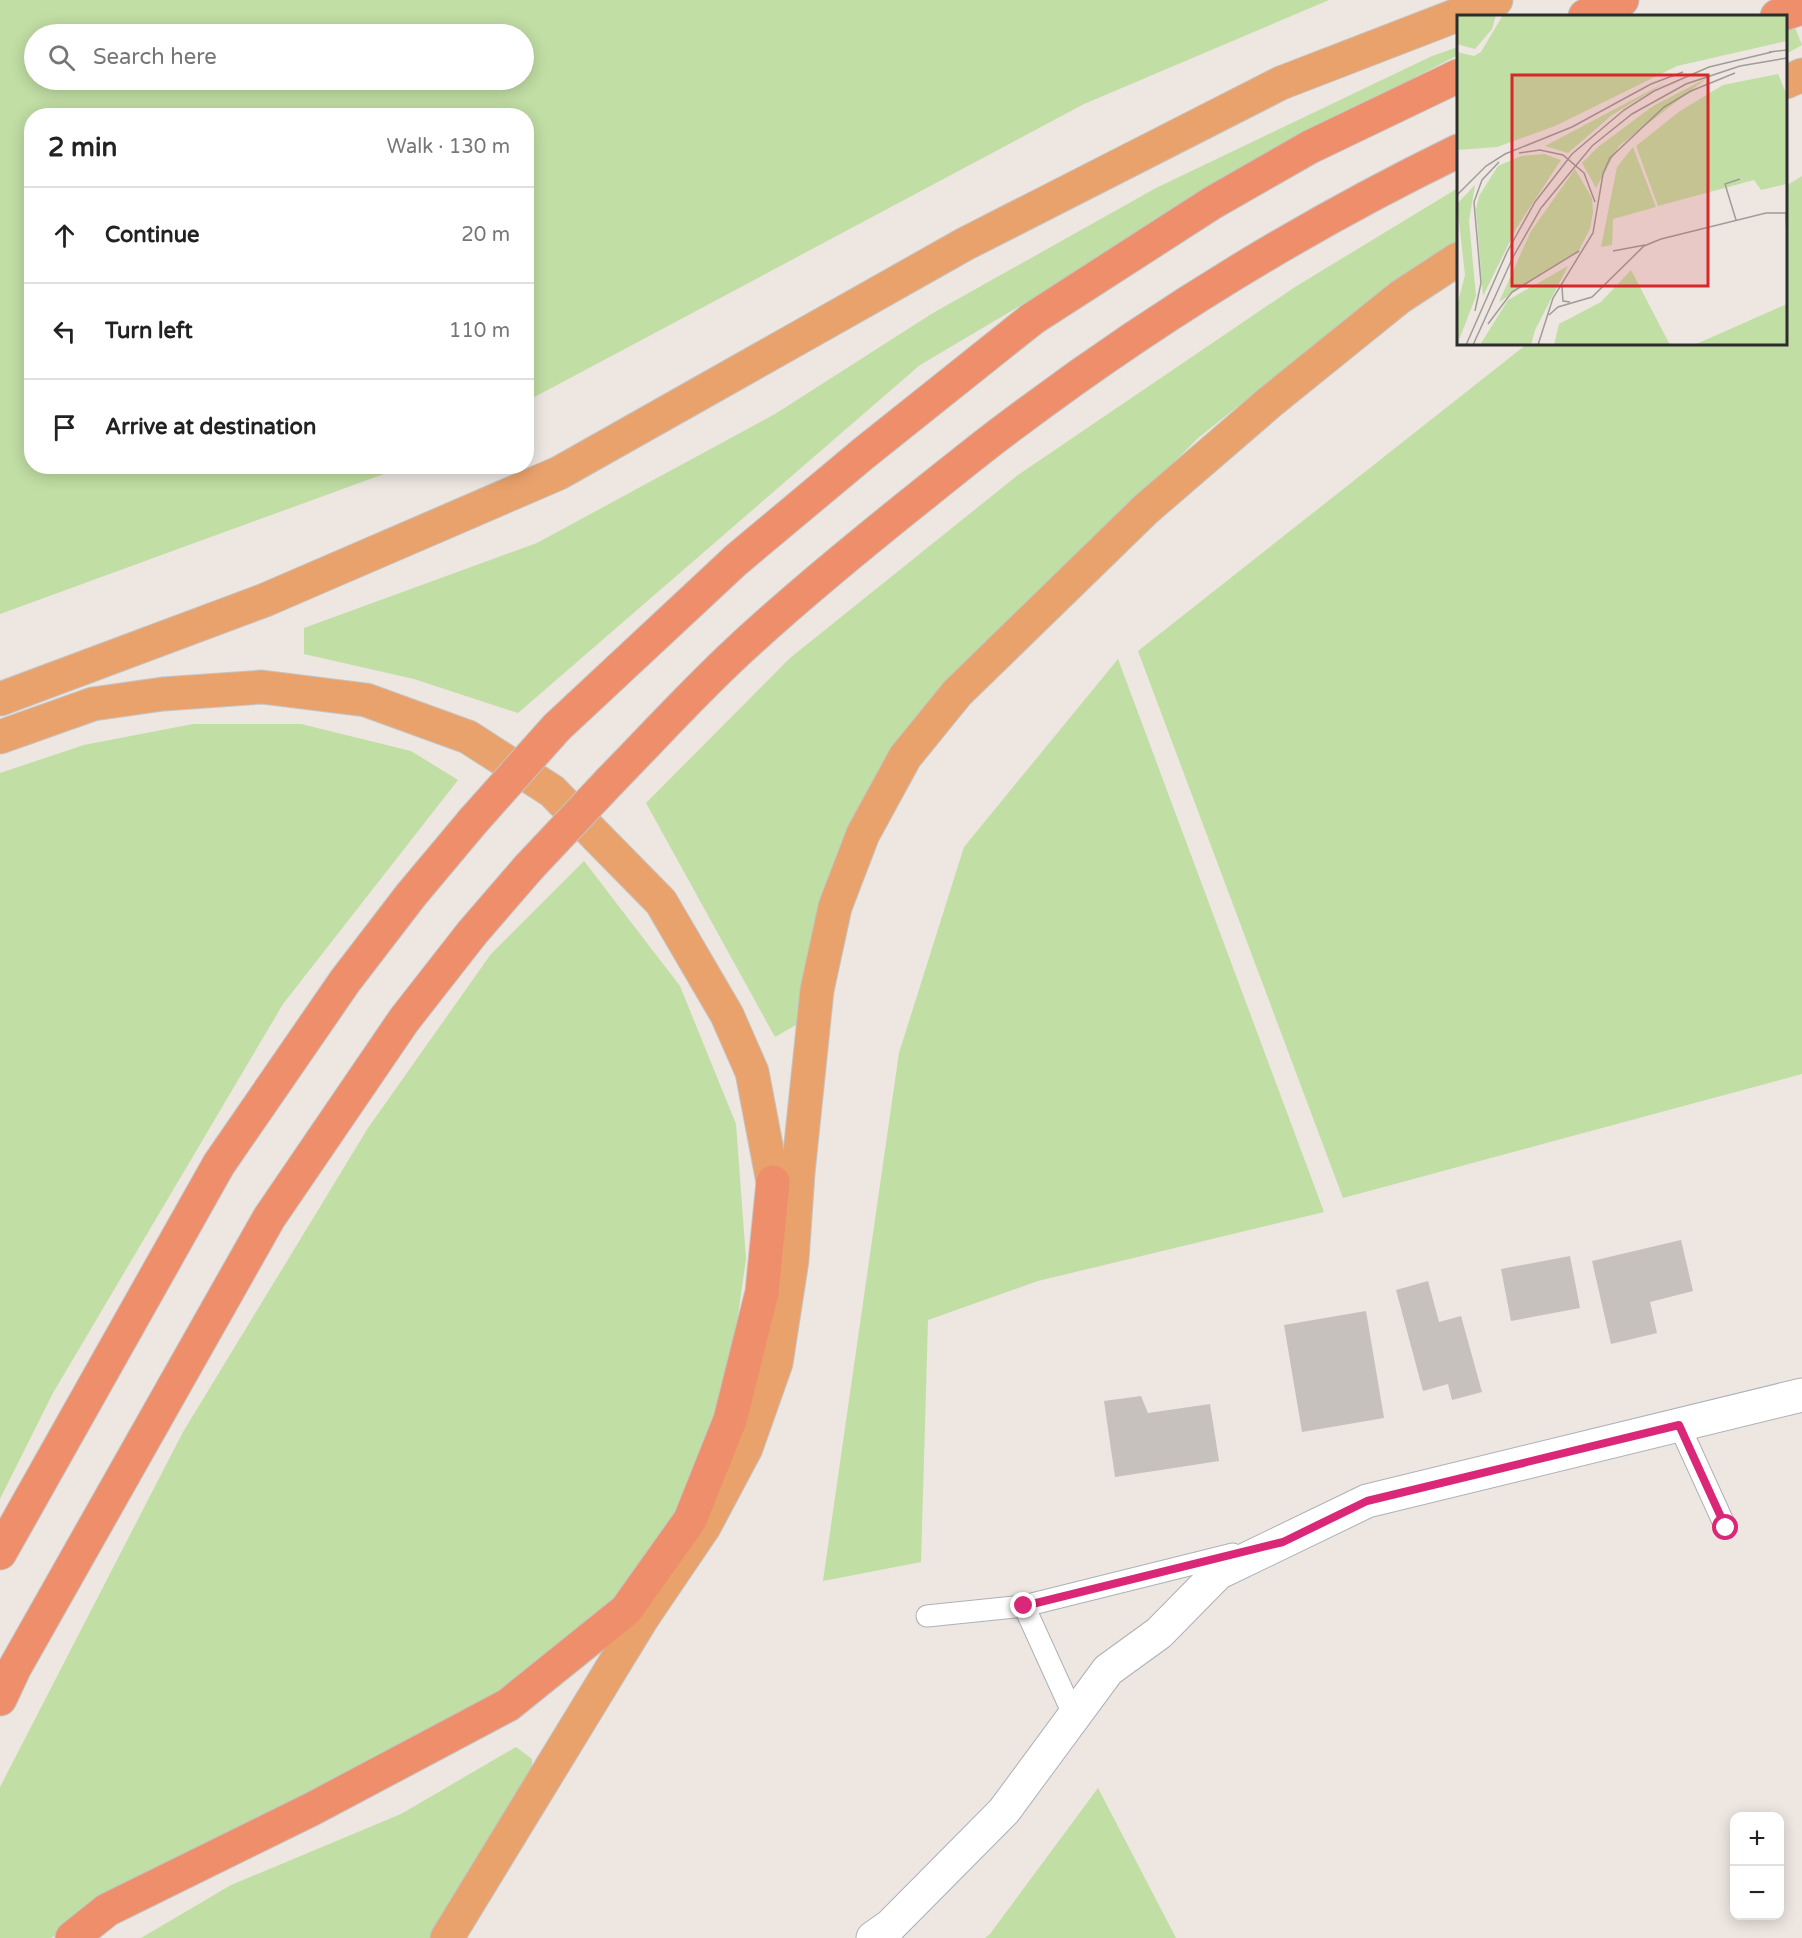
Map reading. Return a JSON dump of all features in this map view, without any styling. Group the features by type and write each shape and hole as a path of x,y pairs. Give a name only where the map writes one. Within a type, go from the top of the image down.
{"highway":[{"path":"1457,15 1496,0"},
{"path":"1587,15 1622,0"},
{"path":"1780,15 1802,8"},
{"path":"0,699 265,600 559,473 965,244 1281,83 1457,15"},
{"path":"1787,81 1802,75"},
{"path":"0,1553 219,1164 345,981 411,895 473,821 558,727 735,560 1032,319 1232,191 1310,147 1457,76"},
{"path":"0,1699 20,1659 269,1218 404,1020 472,933 610,781 736,653 838,562 1012,424 1107,356 1200,296 1309,231 1411,174 1457,151"},
{"path":"447,1938 643,1617 704,1527 746,1448 776,1363 792,1260 798,1173 817,990 835,907 863,834 905,758 957,693 1146,509 1270,402 1391,304 1457,260"},
{"path":"0,737 93,704 163,694 262,687 366,700 468,736 552,790 661,902 727,1015 752,1072 773,1182 776,1363"},
{"path":"72,1938 107,1910 312,1809 508,1705 626,1610 690,1520 730,1420 762,1292 773,1182"}],"street":[{"path":"873,1938 890,1926 1004,1810 1108,1670 1158,1633 1218,1573 1367,1501 1802,1395"},
{"path":"463,1938 493,1862"}],"lane":[{"path":"1679,1425 1726,1528"},
{"path":"927,1616 1024,1606 1283,1542"},
{"path":"1024,1606 1074,1716"}],"green space":[{"path":"0,0 1329,0 1084,104 534,397 534,108 24,108 24,474 384,474 0,614"},
{"path":"1794,25 1802,45 1787,53 1787,28"},
{"path":"1457,47 1457,56 1341,116 920,365 518,713 414,679 304,654 304,628 537,543 775,414 933,313 1156,188 1432,56"},
{"path":"1802,176 1802,1074 1343,1198 1138,651 1526,345 1787,345 1787,185"},
{"path":"1457,189 1457,244 1372,300 1198,438 989,648 890,757 801,1022 775,1037 646,803 790,658 1018,475 1295,287"},
{"path":"1118,659 1324,1212 1038,1281 928,1320 921,1562 823,1581 899,1053 964,847"},
{"path":"193,724 301,724 411,751 458,780 283,1004 53,1393 0,1499 0,773 84,745"},
{"path":"584,861 680,986 736,1124 746,1259 724,1415 685,1505 620,1601 504,1697 172,1867 51,1938 0,1938 0,1787 183,1432 368,1128 491,954"},
{"path":"516,1747 532,1759 532,1780 431,1938 141,1938 231,1885 401,1814"},
{"path":"1098,1788 1176,1938 985,1938 990,1934"}],"building":[{"path":"1681,1240 1693,1291 1650,1302 1657,1333 1611,1344 1592,1261"},
{"path":"1570,1256 1580,1308 1511,1321 1501,1269"},
{"path":"1428,1281 1439,1322 1461,1316 1482,1392 1452,1400 1448,1384 1423,1391 1396,1290"},
{"path":"1366,1311 1384,1418 1302,1432 1284,1325"},
{"path":"1141,1396 1148,1413 1210,1404 1219,1461 1115,1477 1104,1401"}],"route":[{"path":"1024,1606 1101,1589 1283,1542 1367,1501 1679,1425 1726,1528"}]}
